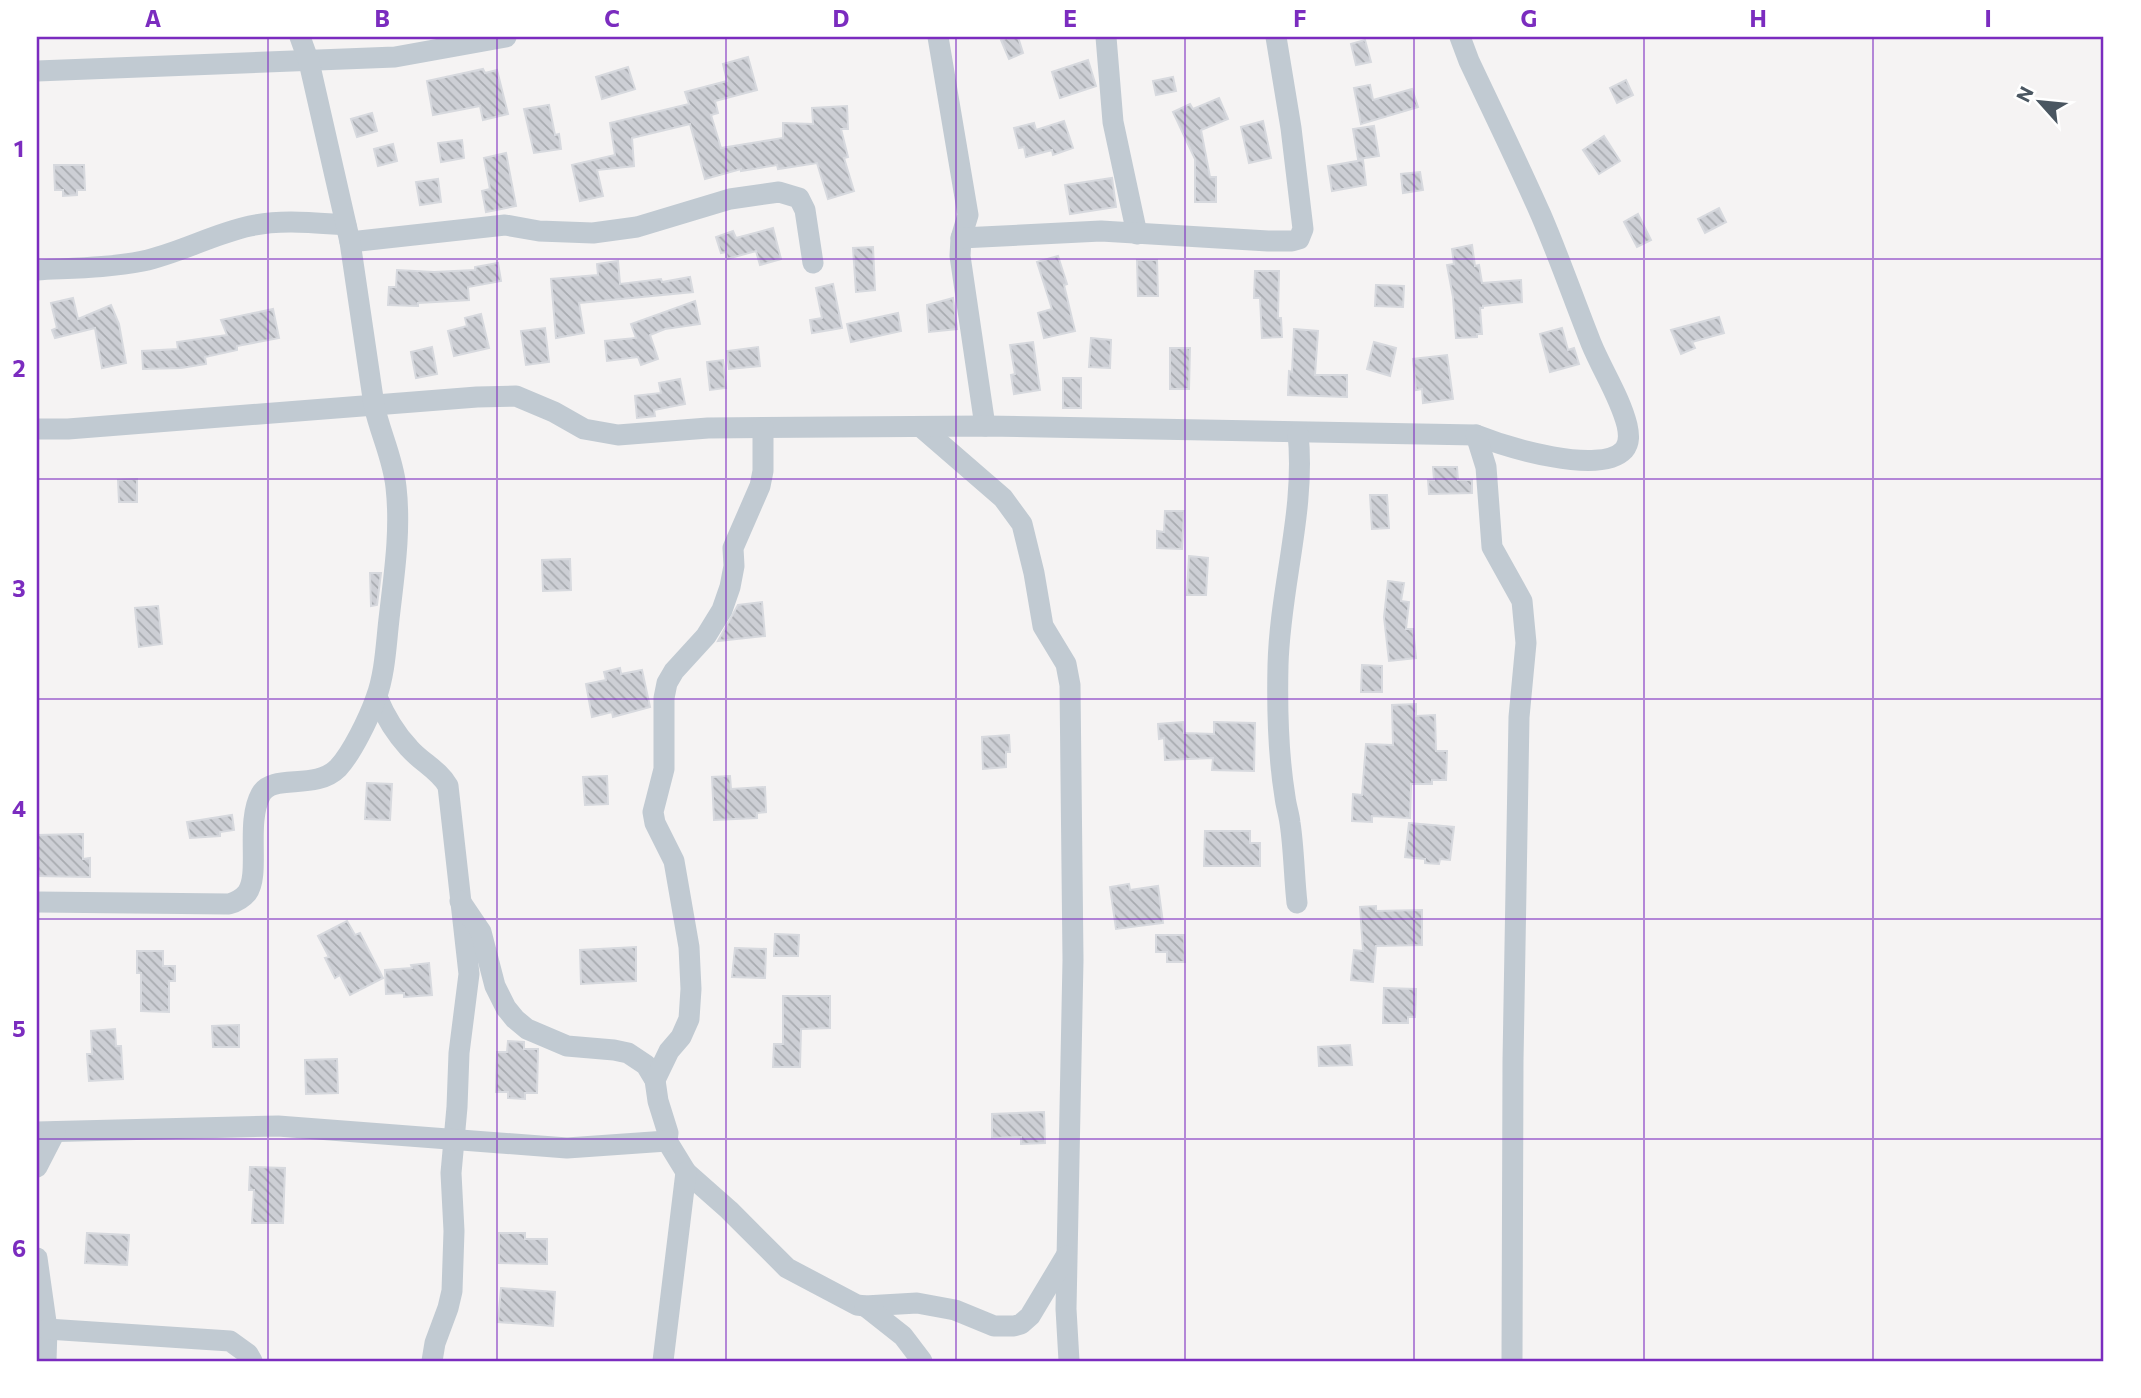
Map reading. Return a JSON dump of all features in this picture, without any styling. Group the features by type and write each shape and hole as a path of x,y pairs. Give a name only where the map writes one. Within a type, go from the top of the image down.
{"street":[{"path":"37,902 229,904 239,901 248,891 250,883 253,814 261,794 268,786 278,783 304,783 328,776 338,768 351,749 377,697 386,647 398,540 396,488 392,462 374,405 348,234 309,62 300,37"},
{"path":"37,71 395,57 506,37"},
{"path":"938,37 968,215 961,238 960,256 985,426"},
{"path":"1106,37 1113,122 1137,234"},
{"path":"961,238 1101,231 1268,241 1299,239 1303,229 1291,128 1276,37"},
{"path":"37,429 68,429 516,396 554,412 584,429 618,435 708,428 985,426 1476,435 1506,447 1545,455 1595,462 1615,457 1625,449 1630,438 1624,415 1597,356 1541,216 1460,37"},
{"path":"37,270 115,267 148,260 252,225 295,222 348,234 505,225 539,231 593,233 637,227 730,199 779,192 799,198 805,210 813,263"},
{"path":"920,427 1003,498 1022,524 1043,626 1066,664 1070,685 1073,960 1069,1361"},
{"path":"655,1080 689,1019 691,989 690,947 674,861 655,822 653,812 663,769 664,698 667,683 674,671 706,636 722,610 734,566 733,548 760,486 763,471 762,428"},
{"path":"1297,903 1290,821 1280,756 1278,663 1285,587 1297,516 1301,466 1298,433"},
{"path":"1476,435 1486,467 1492,547 1522,601 1526,643 1520,717 1511,1361"},
{"path":"377,697 388,723 448,786 469,974 458,1053 451,1173 454,1231 452,1291 432,1361"},
{"path":"460,901 481,932 495,986 515,1019 527,1029 568,1046 628,1053 646,1065 655,1080 668,1133 667,1141 686,1172 787,1268 847,1300 865,1306 903,1336 922,1361"},
{"path":"37,1167 46,1132 278,1126 568,1148 667,1141"},
{"path":"663,1361 686,1172"},
{"path":"865,1306 917,1303 955,1310 994,1326 1014,1326 1030,1316 1068,1254"},
{"path":"37,1258 47,1329 46,1361"},
{"path":"47,1329 230,1341 248,1354 252,1361"}],"building":[{"path":"1018,37 1023,53 1009,59 1001,40"},
{"path":"1365,40 1371,62 1356,65 1351,44"},
{"path":"748,57 757,90 715,101 718,113 711,115 721,148 783,138 783,123 813,124 812,108 847,106 848,129 841,129 848,157 844,158 854,191 828,199 817,163 778,169 777,165 741,169 705,179 690,124 632,138 634,166 597,170 603,196 580,201 572,165 615,155 610,123 689,104 685,92 727,81 723,64"},
{"path":"1088,60 1096,86 1060,98 1052,72"},
{"path":"628,67 635,89 602,99 596,77"},
{"path":"483,69 485,73 497,70 508,114 483,120 480,106 433,115 427,81"},
{"path":"1173,77 1176,91 1156,95 1153,81"},
{"path":"1626,80 1633,95 1617,103 1610,88"},
{"path":"1370,85 1373,100 1412,89 1418,107 1361,124 1354,88"},
{"path":"1219,98 1228,119 1201,130 1210,177 1216,177 1216,202 1195,202 1195,159 1173,112 1190,104 1193,109"},
{"path":"549,105 555,135 559,134 561,149 534,153 524,109"},
{"path":"372,113 377,131 357,137 351,119"},
{"path":"1064,121 1073,148 1053,155 1052,150 1026,157 1024,147 1019,148 1014,128 1034,123 1036,130"},
{"path":"1263,121 1271,158 1249,163 1241,127"},
{"path":"1374,126 1379,156 1358,159 1353,129"},
{"path":"1604,136 1620,161 1599,174 1583,150"},
{"path":"462,140 464,158 441,162 438,143"},
{"path":"393,144 397,161 378,166 374,149"},
{"path":"506,153 516,206 486,212 482,191 490,189 484,158"},
{"path":"1363,160 1366,185 1332,191 1328,166"},
{"path":"54,165 84,165 85,190 77,190 77,195 63,196 63,190 55,190"},
{"path":"1420,172 1423,190 1403,193 1401,174"},
{"path":"1112,178 1116,207 1070,214 1065,185"},
{"path":"438,179 441,202 420,205 416,182"},
{"path":"1719,208 1726,222 1705,233 1698,219"},
{"path":"1638,214 1651,240 1637,247 1624,222"},
{"path":"773,228 781,259 760,265 756,251 727,259 726,252 721,253 716,237 733,231 736,238"},
{"path":"1472,245 1475,266 1479,265 1482,283 1521,280 1522,302 1483,306 1480,308 1482,334 1477,334 1477,337 1456,338 1447,265 1454,264 1452,249"},
{"path":"873,247 875,290 856,292 853,248"},
{"path":"1058,256 1067,284 1064,285 1075,331 1044,338 1038,313 1052,309 1037,262"},
{"path":"1137,260 1157,260 1158,296 1138,296"},
{"path":"618,261 620,284 661,279 662,282 690,277 693,292 579,303 584,333 556,338 551,279 598,275 597,264"},
{"path":"498,263 501,281 468,287 469,300 418,303 418,306 388,305 389,287 396,287 397,270 475,270 475,267"},
{"path":"1255,271 1279,271 1278,318 1281,318 1282,337 1262,338 1260,298 1254,298"},
{"path":"833,284 842,328 812,333 810,320 822,318 816,288"},
{"path":"1376,285 1404,286 1403,307 1375,306"},
{"path":"73,298 78,319 111,305 119,324 126,363 102,368 95,328 55,338 52,330 57,328 51,303"},
{"path":"953,298 957,329 929,332 927,305"},
{"path":"695,301 700,324 665,329 650,335 658,359 641,365 638,357 607,361 605,341 636,338 631,324"},
{"path":"273,309 279,338 237,346 237,350 205,357 206,364 143,369 142,351 178,349 177,342 227,335 221,320"},
{"path":"898,313 901,331 851,342 847,324"},
{"path":"481,314 489,348 454,356 448,331 467,326 465,318"},
{"path":"1719,317 1724,333 1692,342 1695,348 1681,354 1671,330"},
{"path":"545,328 549,362 526,365 521,331"},
{"path":"1562,328 1568,350 1574,348 1579,364 1550,372 1540,334"},
{"path":"1294,329 1318,331 1315,375 1347,375 1347,397 1288,395"},
{"path":"1091,338 1111,340 1110,368 1089,367"},
{"path":"1033,342 1040,390 1014,394 1011,375 1015,374 1010,345"},
{"path":"1374,342 1396,348 1390,376 1367,369"},
{"path":"432,347 437,374 416,378 411,352"},
{"path":"758,347 760,366 729,369 727,351"},
{"path":"1170,348 1190,348 1189,389 1170,389"},
{"path":"1447,355 1453,399 1423,403 1422,389 1416,390 1413,359"},
{"path":"723,360 726,388 710,390 707,362"},
{"path":"1063,378 1081,378 1081,408 1063,408"},
{"path":"680,379 685,404 654,410 655,416 637,418 635,396 661,393 659,383"},
{"path":"1433,467 1457,467 1458,480 1472,480 1472,493 1429,494 1428,480 1434,480"},
{"path":"137,479 137,502 119,502 118,480"},
{"path":"1370,495 1387,495 1389,528 1372,529"},
{"path":"1165,511 1184,511 1182,549 1157,548 1157,531 1164,532"},
{"path":"1189,556 1208,558 1206,595 1187,595"},
{"path":"570,559 571,590 543,591 542,560"},
{"path":"370,573 381,573 377,605 371,606"},
{"path":"1388,581 1404,583 1401,601 1409,602 1406,629 1413,629 1416,658 1389,661 1384,617"},
{"path":"762,602 765,636 718,641 738,605"},
{"path":"158,606 162,644 139,647 135,608"},
{"path":"1362,665 1382,666 1382,692 1361,692"},
{"path":"620,668 621,674 642,670 650,707 613,717 612,712 592,717 586,684 606,680 604,672"},
{"path":"1416,704 1416,716 1435,715 1436,751 1447,751 1446,780 1432,780 1432,784 1411,784 1410,818 1372,816 1372,822 1352,821 1353,794 1362,795 1366,744 1393,745 1392,705"},
{"path":"1183,722 1184,733 1214,734 1214,722 1255,723 1254,771 1212,770 1213,758 1165,760 1164,738 1159,739 1158,724"},
{"path":"1009,735 1010,752 1006,752 1006,767 983,769 982,737"},
{"path":"607,776 608,804 585,805 583,777"},
{"path":"730,776 731,789 765,787 766,812 757,813 757,818 714,820 712,777"},
{"path":"367,783 392,784 390,820 365,819"},
{"path":"232,815 234,830 220,832 220,836 190,838 187,822"},
{"path":"1409,823 1454,827 1450,860 1440,859 1439,864 1405,857"},
{"path":"1205,831 1250,831 1250,843 1260,843 1260,866 1204,866"},
{"path":"83,834 83,859 90,858 90,877 37,876 37,835"},
{"path":"1129,884 1130,890 1158,886 1163,923 1116,929 1110,887"},
{"path":"1376,906 1376,911 1422,910 1422,945 1376,946 1373,982 1351,980 1354,950 1363,951 1360,907"},
{"path":"347,921 355,935 360,933 383,978 350,995 340,975 335,978 325,958 329,957 318,936"},
{"path":"775,934 799,935 798,956 774,956"},
{"path":"1156,935 1184,935 1185,962 1167,962 1167,952 1156,952"},
{"path":"636,947 636,981 581,984 580,950"},
{"path":"735,948 766,949 765,978 732,977"},
{"path":"137,951 163,951 163,966 175,966 175,981 169,981 169,1012 141,1011 141,973 137,973"},
{"path":"429,963 432,995 404,997 404,993 386,994 385,970 412,968 411,965"},
{"path":"1384,988 1416,989 1415,1017 1408,1017 1408,1023 1383,1023"},
{"path":"783,996 830,996 830,1028 801,1029 800,1067 773,1067 774,1044 783,1044"},
{"path":"239,1025 239,1047 213,1047 212,1026"},
{"path":"115,1029 116,1046 121,1046 123,1079 89,1081 87,1054 92,1054 91,1031"},
{"path":"508,1041 524,1042 524,1049 538,1049 537,1093 525,1093 525,1099 508,1098 508,1092 496,1092 497,1052 507,1052"},
{"path":"1350,1045 1352,1065 1319,1066 1318,1047"},
{"path":"337,1059 338,1093 306,1094 305,1060"},
{"path":"1044,1112 1045,1143 1021,1144 1021,1137 992,1138 992,1114"},
{"path":"250,1167 285,1168 283,1223 252,1223 254,1190 249,1190"},
{"path":"87,1233 129,1235 127,1265 85,1263"},
{"path":"499,1233 525,1233 525,1239 547,1239 547,1264 499,1263"},
{"path":"501,1288 555,1292 553,1326 498,1322"}]}
